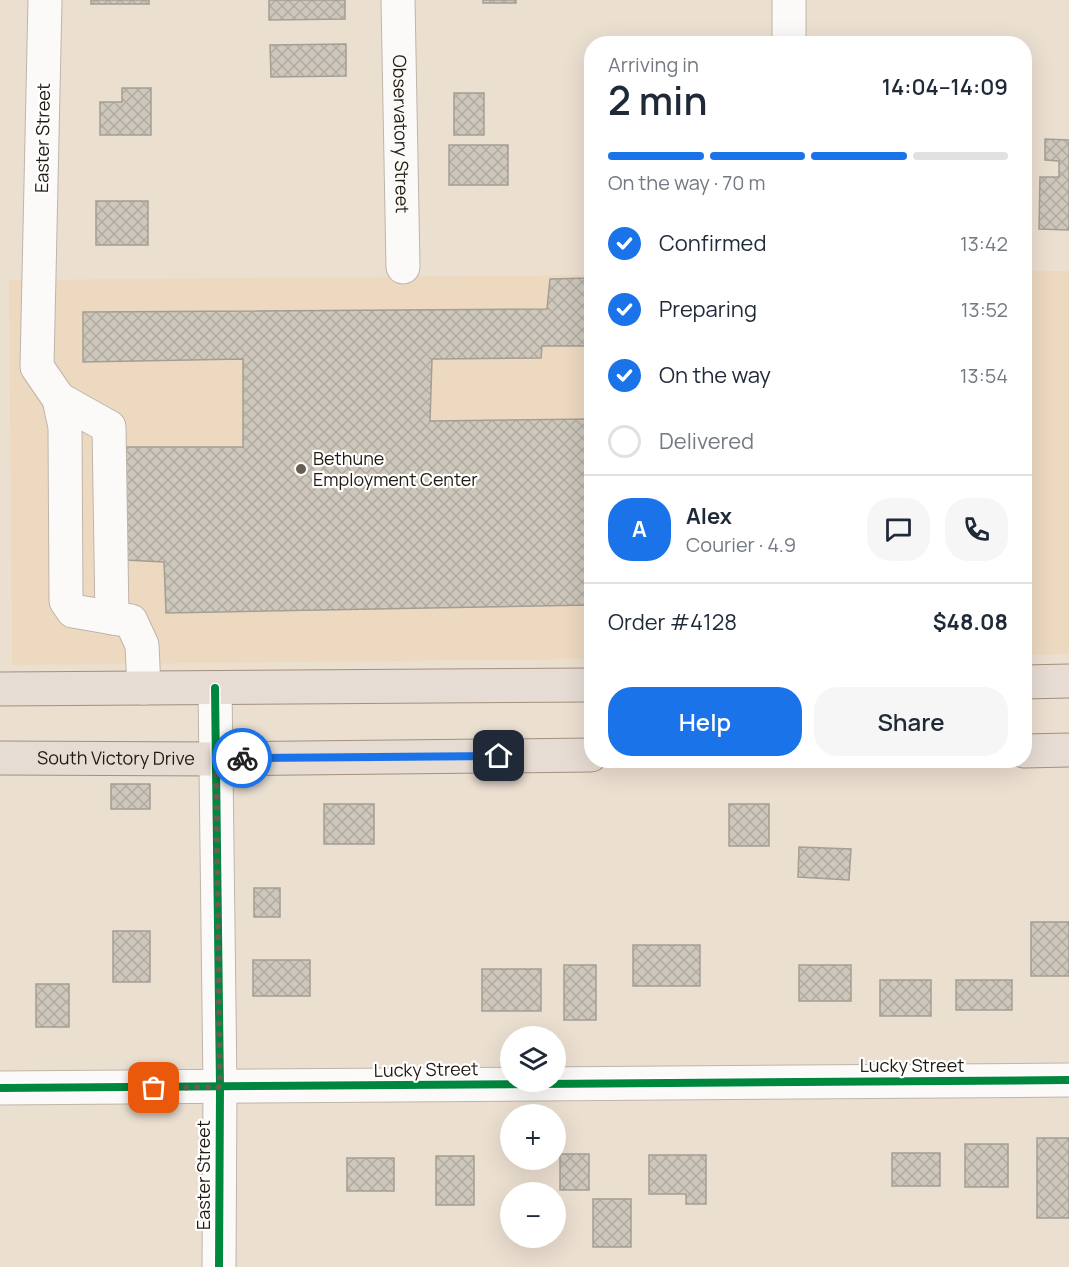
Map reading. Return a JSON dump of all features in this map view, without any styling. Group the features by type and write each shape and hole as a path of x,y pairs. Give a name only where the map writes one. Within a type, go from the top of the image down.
{"main road":[{"path":"1032,682 1069,681"},
{"path":"0,689 584,685"},
{"path":"1032,751 1069,750"},
{"name":"South Victory Drive","path":"0,758 216,759 584,755"}],"street":[{"name":"Easter Street","path":"45,0 38,367 59,399"},
{"name":"Observatory Street","path":"398,0 403,267"},
{"path":"789,0 789,36"},
{"path":"59,399 109,427 112,618"},
{"path":"59,399 65,427 66,601 73,611 131,621 142,645 144,688"},
{"name":"Easter Street","path":"215,687 220,1087 219,1267"},
{"name":"Lucky Street","path":"0,1088 1069,1080"}],"shaded area":[{"path":"1032,271 1069,271 1069,654 1032,655"},
{"name":"Bethune Employment Center","path":"584,275 584,659 12,665 9,280"}],"building":[{"path":"91,0 149,0 149,4 91,4"},
{"path":"269,0 345,0 345,19 269,20"},
{"path":"483,0 516,0 516,3 483,3"},
{"path":"346,44 346,76 271,77 270,45"},
{"path":"122,88 151,88 151,135 100,135 100,102 122,102"},
{"path":"454,93 484,93 484,135 454,135"},
{"path":"1045,139 1069,140 1069,230 1039,229 1040,177 1059,177 1059,161 1045,160"},
{"path":"449,145 508,145 508,185 449,185"},
{"path":"96,201 148,201 148,245 96,245"},
{"path":"584,278 584,346 542,346 541,358 432,359 430,421 584,419 584,605 166,613 164,562 125,560 123,447 243,447 243,359 83,362 83,312 547,309 550,279"},
{"path":"111,784 150,784 150,809 111,809"},
{"path":"324,804 374,804 374,844 324,844"},
{"path":"729,804 769,804 769,846 729,846"},
{"path":"799,847 851,849 849,880 798,877"},
{"path":"254,888 280,888 280,917 254,917"},
{"path":"1031,922 1069,922 1069,976 1031,976"},
{"path":"113,931 150,931 150,982 113,982"},
{"path":"633,945 700,945 700,986 633,986"},
{"path":"253,960 310,960 310,996 253,996"},
{"path":"564,965 596,965 596,1020 564,1020"},
{"path":"799,965 851,965 851,1001 799,1001"},
{"path":"482,969 541,969 541,1011 482,1011"},
{"path":"880,980 931,980 931,1016 880,1016"},
{"path":"956,980 1012,980 1012,1010 956,1010"},
{"path":"36,984 69,984 69,1027 36,1027"},
{"path":"1037,1138 1069,1138 1069,1218 1037,1218"},
{"path":"965,1144 1008,1144 1008,1187 965,1187"},
{"path":"892,1153 940,1153 940,1186 892,1186"},
{"path":"566,1154 589,1154 589,1190 566,1190 566,1182 560,1182 560,1170 566,1170"},
{"path":"649,1155 706,1155 706,1204 686,1204 686,1194 649,1194"},
{"path":"436,1156 474,1156 474,1205 436,1205"},
{"path":"347,1158 394,1158 394,1191 347,1191"},
{"path":"593,1199 631,1199 631,1247 593,1247"}],"cycle path":[{"path":"215,688 220,1087 219,1267"},
{"path":"0,1088 1069,1080"}],"way so far":[{"path":"154,1088 220,1087 216,759 242,758"}],"place":[{"name":"Bethune Employment Center","path":"301,469"}],"route":[{"path":"242,758 499,756"}]}
